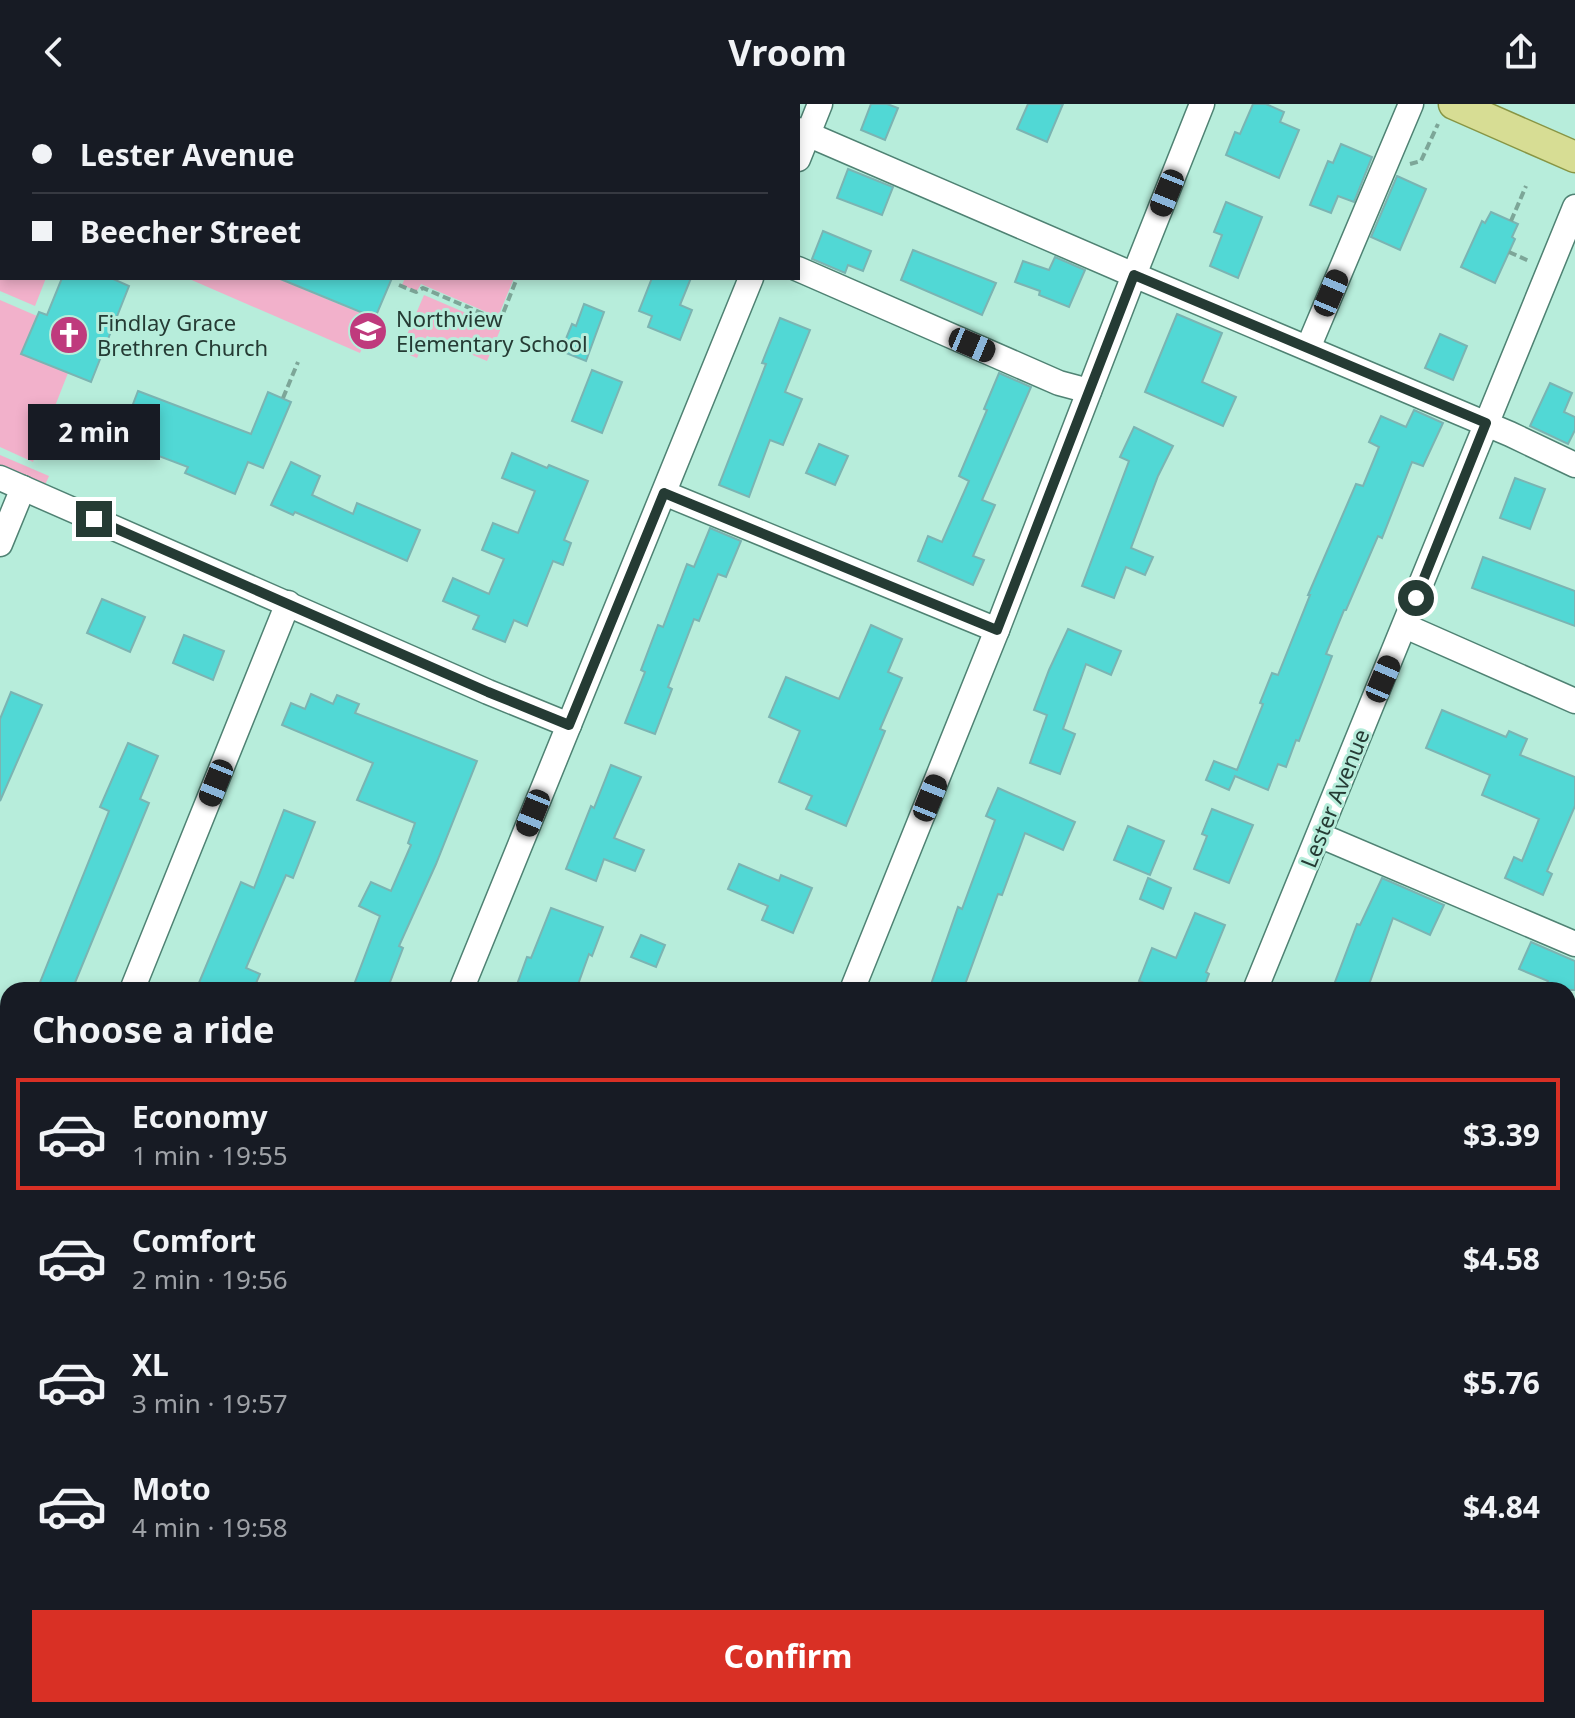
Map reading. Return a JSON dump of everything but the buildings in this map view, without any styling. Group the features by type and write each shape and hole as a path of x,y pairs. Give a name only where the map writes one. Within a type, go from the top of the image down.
{"main road":[{"path":"1447,111 1575,157"}],"street":[{"path":"820,104 803,132 1486,423 1575,465"},
{"path":"855,982 997,630 1202,104"},
{"path":"1308,348 1411,104"},
{"name":"Lester Avenue","path":"1258,982 1575,207"},
{"path":"800,270 1059,383 1089,391"},
{"path":"464,982 750,280"},
{"path":"0,478 569,725"},
{"path":"0,544 23,488"},
{"path":"664,493 997,630"},
{"path":"135,982 288,603"},
{"path":"1405,626 1575,701"},
{"path":"1319,835 1575,944"}],"path":[{"path":"1402,165 1421,161 1447,111"},
{"path":"1511,221 1526,186"},
{"path":"399,285 416,292 423,288 500,321 516,280"},
{"path":"283,398 298,362"}],"shaded area":[{"path":"0,280 45,280 35,306 0,291"},
{"path":"192,280 281,280 375,319 360,353"},
{"path":"404,280 513,280 498,317 421,284 417,291 402,285"},
{"path":"424,295 501,328 487,361 427,336 417,358 400,351"},
{"path":"0,300 37,316 22,354 68,373 33,462 0,447"},
{"path":"0,455 49,476 45,485 0,466"}],"place":[{"name":"Northview Elementary School","path":"368,331"},
{"name":"Findlay Grace Brethren Church","path":"69,335"}],"route":[{"path":"94,519 569,725 664,493 997,630 1134,275 1486,423 1416,598"}]}
